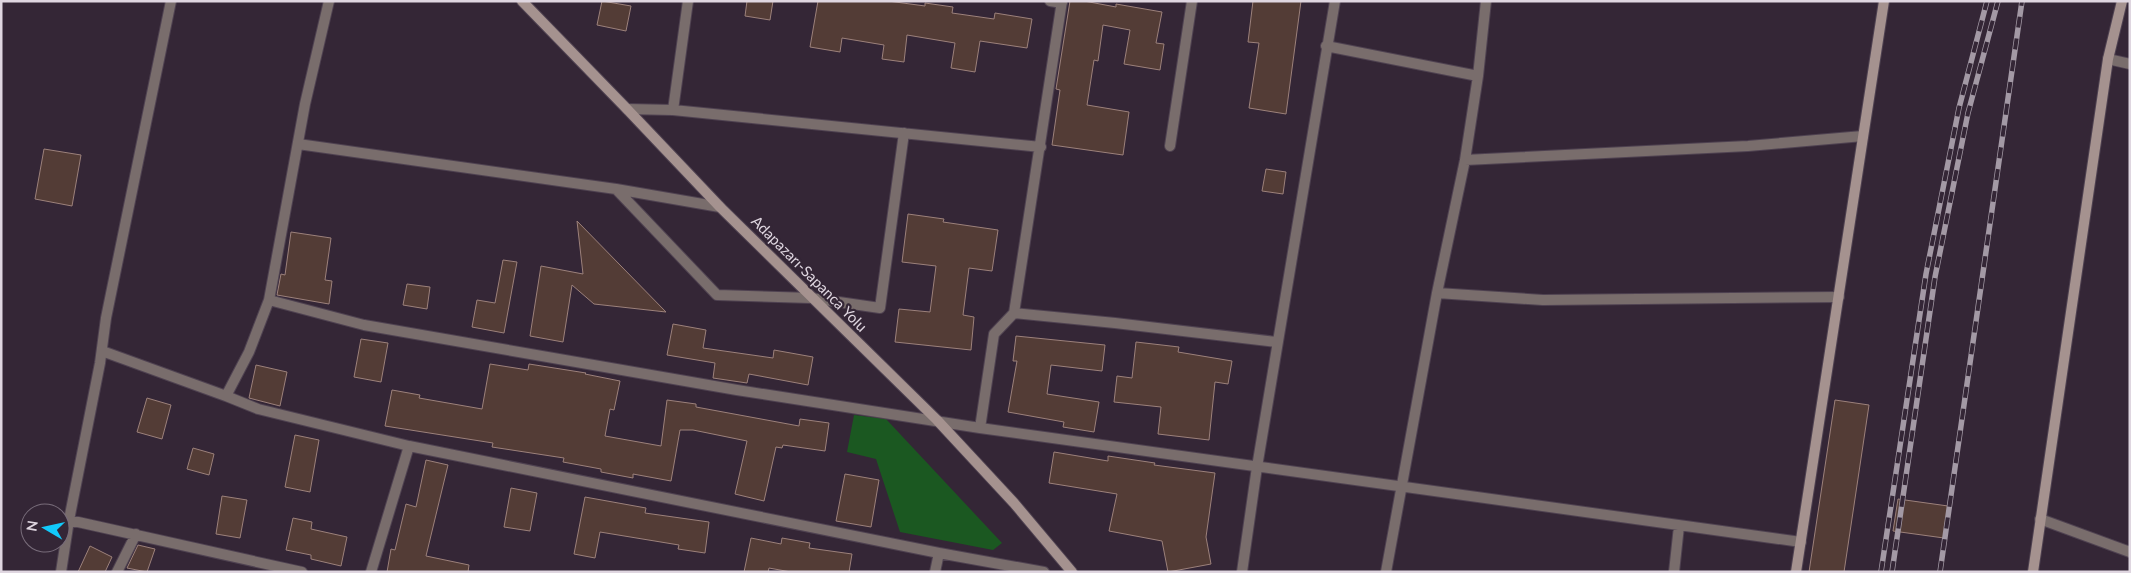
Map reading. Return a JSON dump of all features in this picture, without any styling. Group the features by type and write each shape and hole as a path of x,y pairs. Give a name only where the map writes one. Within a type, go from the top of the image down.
{"street":[{"path":"171,1 108,309 70,520 302,572"},
{"path":"226,396 249,352 269,300 298,144 329,1"},
{"name":"Adapazarı-Sapanca Yolu","path":"522,1 627,108 720,208 937,420 1014,503 1072,572"},
{"path":"674,110 688,1"},
{"path":"980,428 994,334 1014,313 1062,2 1050,1"},
{"path":"1170,146 1192,1"},
{"path":"1242,572 1277,342 1334,1"},
{"path":"1386,572 1437,293 1465,160 1478,76 1486,1"},
{"path":"1796,572 1884,1"},
{"path":"2033,572 2108,59 2122,1"},
{"path":"1326,46 1478,76"},
{"path":"2108,59 2130,64"},
{"path":"627,108 674,110 1041,147"},
{"path":"616,189 717,295 811,298 880,308 904,133"},
{"path":"1465,160 1748,146 1863,136"},
{"path":"298,144 616,189 720,208"},
{"path":"1437,293 1543,300 1838,297"},
{"path":"269,300 364,325 738,390 980,428 1400,488 1801,542"},
{"path":"1014,313 1277,342"},
{"path":"102,350 258,409 409,446 939,553 1044,572"},
{"path":"371,572 409,446"},
{"path":"2040,519 2130,552"},
{"path":"1674,572 1680,526"},
{"path":"117,572 136,534"},
{"path":"61,572 64,553"},
{"path":"935,572 939,553"}],"green space":[{"path":"854,415 886,419 1002,543 993,550 900,532 876,459 847,452"}],"building":[{"path":"602,1 631,6 626,31 597,25"},
{"path":"747,1 773,1 770,20 745,16"},
{"path":"818,1 888,1 925,6 925,3 953,7 952,13 994,19 995,13 1032,19 1027,48 980,41 975,72 951,68 955,43 907,35 904,62 882,59 884,45 842,38 840,52 810,47"},
{"path":"1070,1 1084,1 1116,7 1116,4 1162,12 1156,43 1164,44 1160,70 1124,64 1130,30 1103,25 1098,61 1094,60 1087,105 1129,112 1123,155 1052,145 1060,90 1056,89"},
{"path":"1253,1 1301,1 1286,114 1249,108 1259,43 1248,42"},
{"path":"44,149 81,155 72,206 35,199"},
{"path":"1266,169 1286,172 1283,194 1262,191"},
{"path":"908,214 944,219 943,222 998,230 992,271 969,268 963,315 974,317 971,350 895,342 899,309 930,312 936,266 902,262"},
{"path":"577,221 666,312 594,304 572,285 563,342 530,336 541,266 583,274"},
{"path":"291,232 331,238 325,280 332,281 329,304 277,295 281,274 285,275"},
{"path":"503,260 517,262 504,333 472,327 477,300 495,303"},
{"path":"407,284 430,287 427,309 403,305"},
{"path":"673,324 706,330 703,348 773,358 774,350 813,357 808,385 749,374 747,383 713,378 715,363 667,355"},
{"path":"1016,336 1105,345 1102,371 1051,365 1047,394 1099,402 1094,432 1063,427 1064,422 1008,412 1017,361 1013,361"},
{"path":"361,339 388,343 381,382 354,377"},
{"path":"1136,342 1179,347 1178,352 1232,361 1228,384 1215,382 1209,440 1158,434 1161,407 1114,402 1117,376 1132,378"},
{"path":"490,364 528,370 529,364 586,373 620,381 614,410 610,409 605,436 661,446 667,400 696,404 696,407 799,426 800,419 829,423 825,451 783,445 782,448 776,447 764,501 735,494 747,441 693,430 680,430 671,481 633,474 633,478 601,472 601,469 563,462 564,458 492,447 493,443 385,426 392,390 420,395 419,398 482,409"},
{"path":"256,365 287,372 280,406 249,398"},
{"path":"147,398 171,405 162,439 137,432"},
{"path":"1835,400 1869,405 1844,572 1809,572"},
{"path":"295,435 319,440 310,492 285,487"},
{"path":"193,448 214,454 209,475 187,469"},
{"path":"1054,452 1108,461 1108,456 1155,463 1154,465 1215,473 1206,537 1211,564 1168,572 1162,541 1109,531 1117,494 1049,483"},
{"path":"426,460 448,465 426,556 469,565 468,572 387,572 391,549 395,550 406,504 416,507"},
{"path":"845,474 879,480 871,527 836,521"},
{"path":"511,488 537,493 530,531 504,527"},
{"path":"222,496 247,500 240,538 216,534"},
{"path":"585,497 646,508 645,513 709,522 705,553 678,549 679,545 600,532 595,558 574,554"},
{"path":"1898,499 1948,506 1944,538 1893,531"},
{"path":"293,518 312,522 311,529 347,537 341,566 311,559 311,555 286,550"},
{"path":"751,538 781,544 782,538 810,543 809,548 852,554 849,572 791,572 769,568 768,572 744,572"},
{"path":"138,545 155,549 147,572 127,568"},
{"path":"90,546 112,557 105,572 78,572"}],"railway":[{"path":"1881,572 1926,274 1959,108 1987,1"},
{"path":"1892,572 1935,277 1968,113 1998,1"},
{"path":"1940,572 2022,1"}]}
